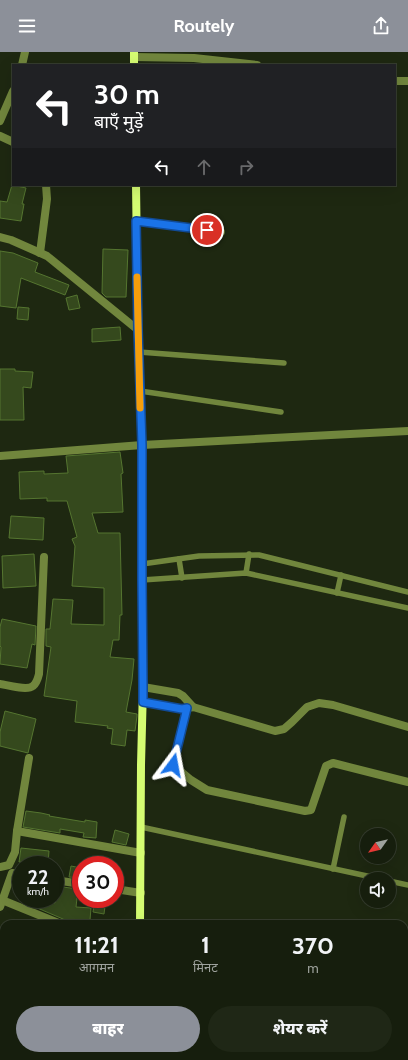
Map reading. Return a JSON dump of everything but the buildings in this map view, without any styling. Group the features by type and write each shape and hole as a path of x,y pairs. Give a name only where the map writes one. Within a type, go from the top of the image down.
{"street":[{"path":"22,64 25,52"},
{"path":"134,58 194,58 248,64"},
{"path":"396,81 408,81"},
{"path":"0,121 12,93"},
{"path":"0,136 12,142"},
{"path":"40,253 47,199 46,186"},
{"path":"136,186 138,330 142,445 143,702 140,920"},
{"path":"136,221 221,232"},
{"path":"0,237 11,240 47,256 138,330"},
{"path":"0,456 142,445 408,431"},
{"path":"0,684 27,688 33,686 37,681 44,557"},
{"path":"143,687 178,693 183,696 190,708 173,765 191,780 207,790 305,812 311,810 326,766 333,763 408,782"},
{"path":"143,702 182,709 190,708 275,731 284,729 307,706 319,703 332,705 408,727"},
{"path":"0,866 9,866 15,852 16,831 29,758"},
{"path":"16,831 141,853"},
{"path":"12,873 1,904 49,920"},
{"path":"124,890 141,893"}],"lane":[{"path":"139,352 284,363"},
{"path":"140,391 281,412"},
{"path":"246,573 249,554"},
{"path":"142,564 199,556 259,554 408,592"},
{"path":"180,559 182,578"},
{"path":"142,580 246,573 408,608"},
{"path":"337,593 341,575"},
{"path":"333,869 344,817"},
{"path":"141,827 360,875"},
{"path":"396,882 408,885"}],"slow traffic":[{"path":"137,277 140,408"}],"route":[{"path":"173,765 187,708 182,709 143,702 142,445 136,221 207,230"}]}
